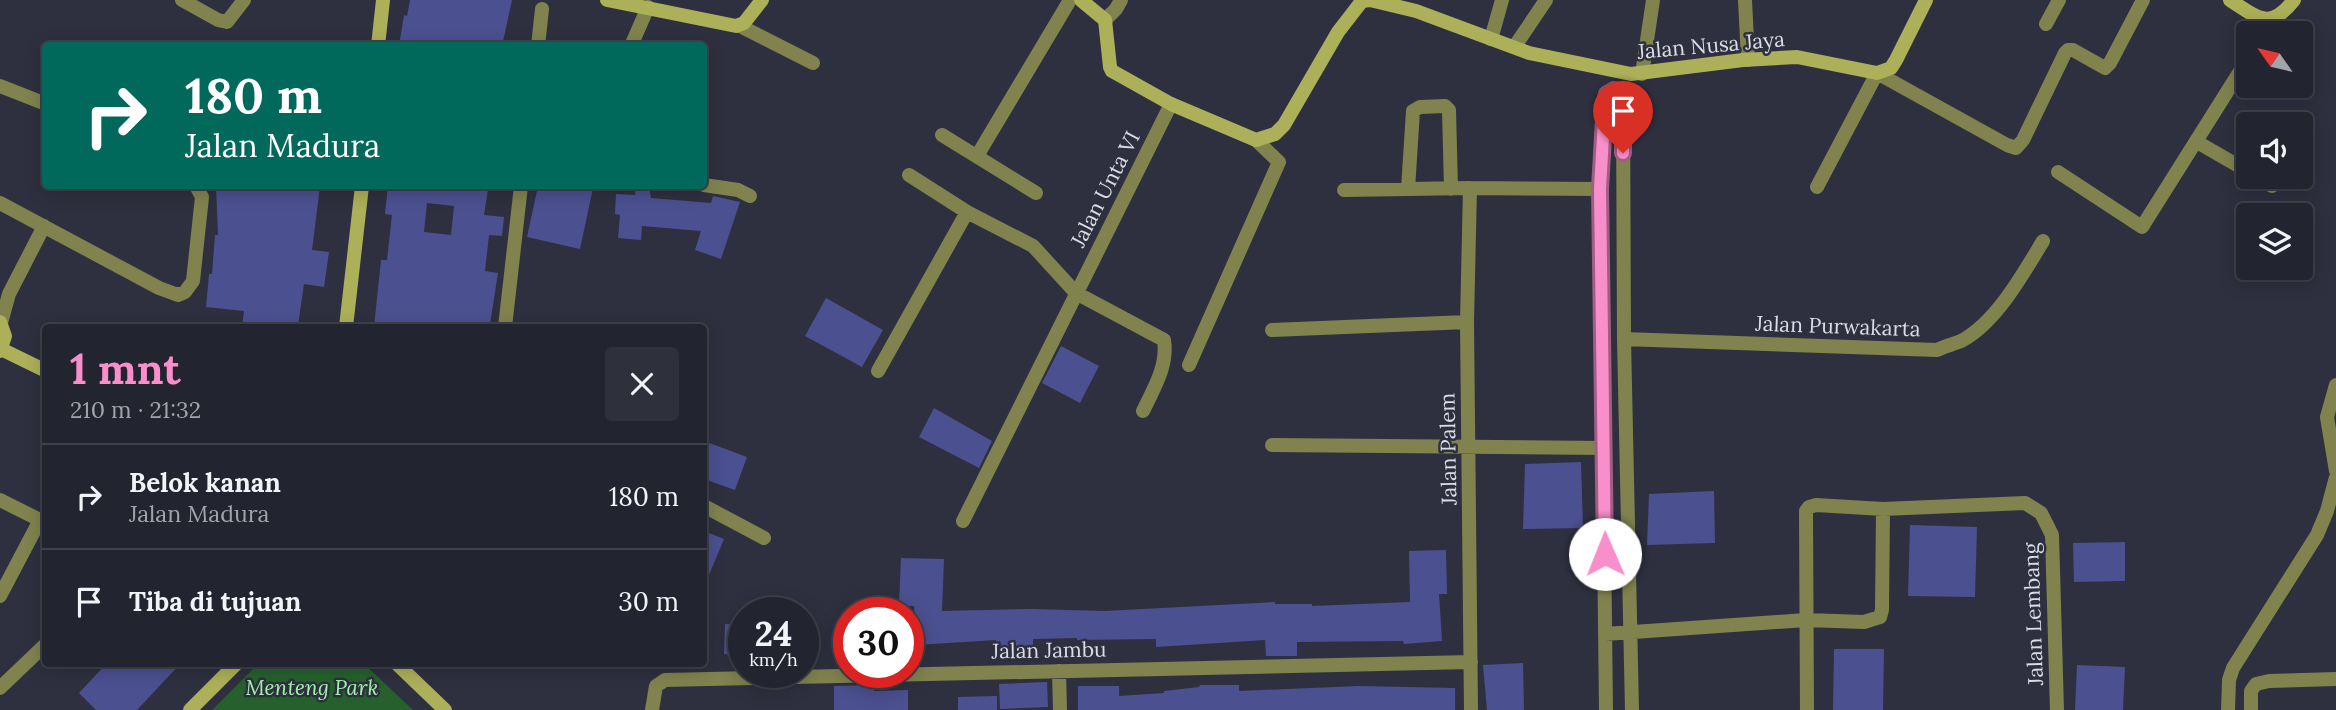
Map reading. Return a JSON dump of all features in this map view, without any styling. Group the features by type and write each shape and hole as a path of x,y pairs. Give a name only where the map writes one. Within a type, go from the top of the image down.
{"street":[{"path":"182,0 218,20 227,22 244,0"},
{"path":"378,42 383,0"},
{"path":"607,0 740,26 813,63"},
{"path":"740,26 749,19 762,0"},
{"path":"977,156 1070,0"},
{"path":"1081,0 1105,20 1112,71 1171,104 1256,140 1279,162 1189,365"},
{"path":"1105,20 1121,0"},
{"name":"Jalan Nusa Jaya","path":"1256,140 1275,134 1284,125 1338,32 1362,1 1370,0 1415,6 1529,53 1630,74 1797,57 1877,73"},
{"path":"1491,38 1502,0"},
{"path":"1515,46 1546,0"},
{"path":"1642,74 1653,0"},
{"path":"1745,0 1748,60"},
{"path":"1817,187 1877,73 1891,68 1926,0"},
{"path":"2046,24 2059,0"},
{"path":"1877,73 2016,148 2068,50 2105,68 2143,0"},
{"path":"2230,0 2259,17 2272,20 2280,16 2294,0"},
{"path":"633,42 648,7"},
{"path":"538,42 542,9"},
{"path":"2058,172 2142,227 2236,78"},
{"path":"0,86 42,102"},
{"path":"1606,710 1600,189 1605,102 1607,94 1614,90 1622,93 1623,100 1632,710"},
{"name":"Jalan Unta VI","path":"963,521 1171,104"},
{"path":"1408,190 1413,111 1420,107 1445,106 1449,110 1451,189"},
{"path":"942,135 1036,193"},
{"path":"2197,142 2236,164"},
{"path":"909,175 967,212 1033,246 1076,293 1164,340 1166,353 1162,372 1143,411"},
{"path":"707,185 738,190 750,196"},
{"name":"Jalan Palem","path":"1470,188 1467,322 1471,710"},
{"path":"0,203 159,288 178,295 185,292 194,281 202,197 198,189"},
{"path":"346,324 362,189"},
{"path":"505,324 521,189"},
{"path":"1344,190 1600,189"},
{"path":"878,371 967,212"},
{"path":"42,369 1,350 5,336 0,323 4,298 44,226"},
{"name":"Jalan Purwakarta","path":"1625,338 1937,350 1964,339 1987,320 2018,282 2043,241"},
{"path":"1272,330 1467,322"},
{"path":"2336,385 2327,417 2336,471"},
{"path":"1272,445 1604,448"},
{"path":"2228,710 2229,680 2233,668 2317,535 2328,511 2336,477"},
{"path":"0,500 42,521"},
{"name":"Jalan Lembang","path":"1807,710 1807,509 1816,505 1883,509 2025,503 2041,513 2052,534 2057,710"},
{"path":"707,508 764,538"},
{"path":"1605,634 1806,620 1864,622 1880,617 1883,509"},
{"path":"0,596 42,524"},
{"path":"0,688 42,647"},
{"name":"Jalan Jambu","path":"652,710 656,686 665,680 1471,662"},
{"path":"190,710 233,667"},
{"path":"400,667 445,710"},
{"path":"1059,671 1060,710"},
{"path":"2251,710 2251,691 2261,682 2336,679"}],"green space":[{"name":"Menteng Park","path":"255,667 367,667 413,710 212,710"}],"building":[{"path":"410,0 512,0 503,42 400,42 404,15 407,16"},
{"path":"216,189 320,189 312,250 329,252 324,287 304,284 298,324 242,324 244,311 206,307 215,235 218,235"},
{"path":"388,189 488,189 484,215 504,217 502,236 489,235 485,271 498,273 490,324 374,324 381,260 387,260 392,215 385,214","holes":["427,203 454,206 451,235 424,232"]},
{"path":"537,189 593,189 580,249 527,237"},
{"path":"636,189 650,189 651,198 711,203 713,196 740,202 721,259 695,250 701,231 642,226 641,240 618,238 620,215 615,214 616,194 635,195"},
{"path":"826,298 883,330 862,367 805,336"},
{"path":"1061,346 1099,366 1080,403 1042,383"},
{"path":"934,408 992,441 979,468 919,437"},
{"path":"707,442 747,457 735,490 707,480"},
{"path":"1581,462 1583,528 1523,529 1525,464"},
{"path":"1714,491 1715,543 1647,545 1649,494"},
{"path":"1910,525 1977,527 1975,597 1908,596"},
{"path":"707,532 724,539 707,580"},
{"path":"2125,542 2125,581 2074,582 2073,543"},
{"path":"1446,550 1447,594 1439,594 1442,641 1404,644 1403,641 1297,642 1297,656 1266,656 1265,640 1156,647 1156,639 1077,638 1033,639 1033,646 996,646 996,640 924,644 924,597 899,597 901,558 944,559 942,611 1104,611 1275,602 1312,606 1410,602 1409,551"},
{"path":"725,624 728,624 728,654 724,654"},
{"path":"1834,649 1884,649 1883,710 1833,710"},
{"path":"1523,663 1524,710 1487,710 1483,665"},
{"path":"2077,665 2125,667 2123,710 2075,710"},
{"path":"103,667 177,667 137,710 96,710 79,693"},
{"path":"1047,682 1048,707 1000,709 999,684"},
{"path":"1200,685 1239,685 1239,691 1358,686 1455,688 1455,710 1078,710 1078,686 1119,686 1119,696 1164,693"},
{"path":"834,688 908,690 908,710 834,710"},
{"path":"997,696 997,710 958,710 958,697"}],"route":[{"path":"1605,554 1600,189 1605,102 1607,94 1614,90 1622,93 1623,153"}]}
